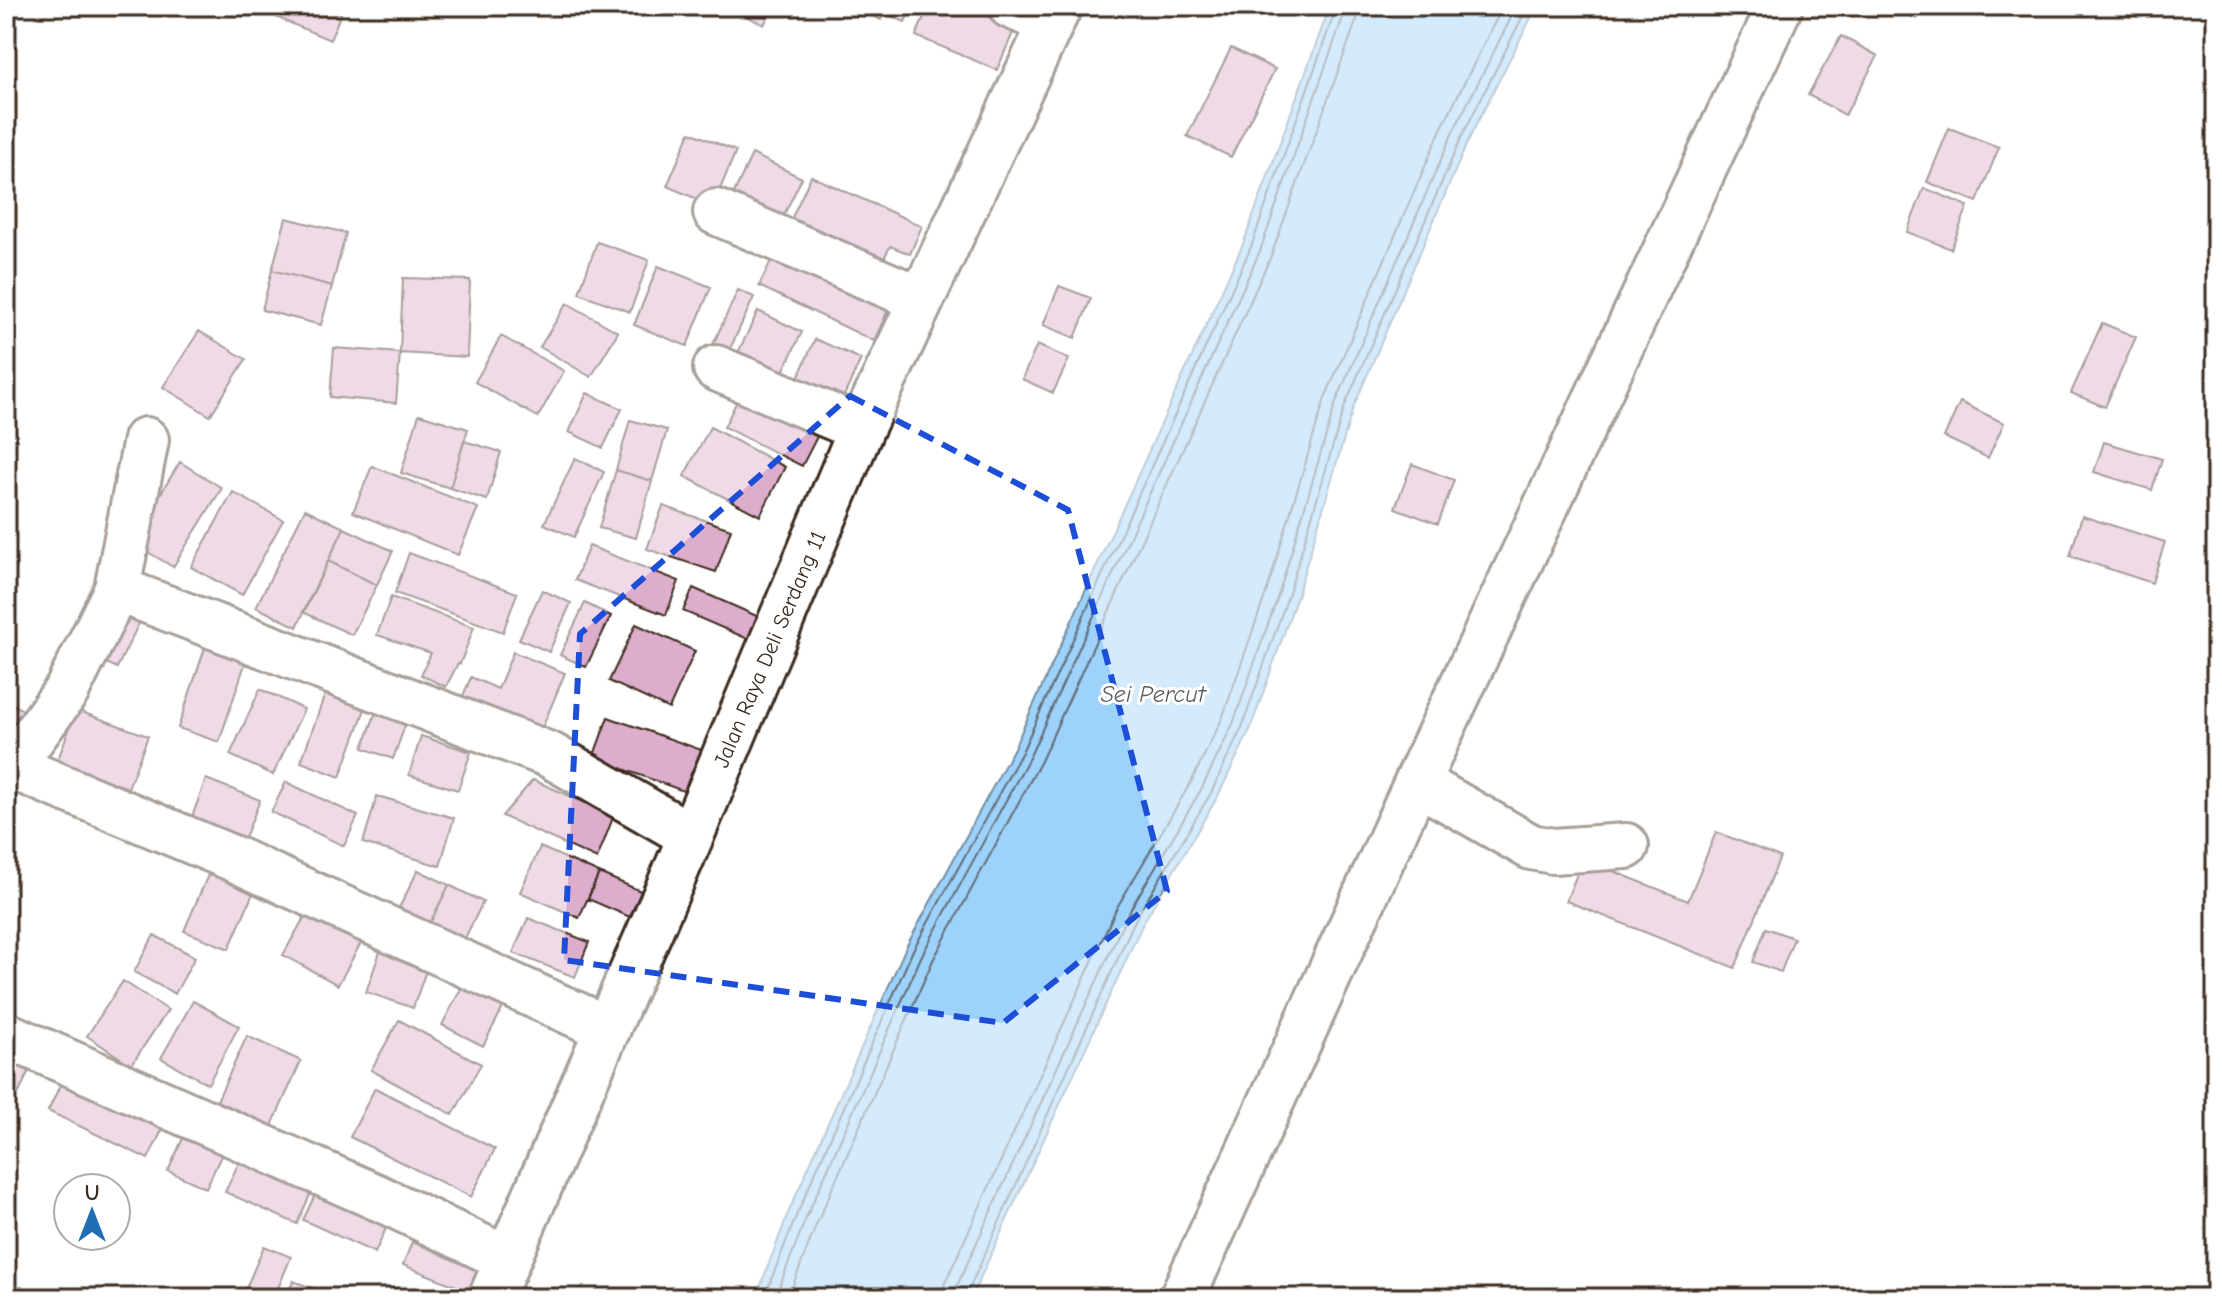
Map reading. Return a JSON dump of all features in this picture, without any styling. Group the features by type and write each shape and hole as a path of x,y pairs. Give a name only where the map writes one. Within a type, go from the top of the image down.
{"street":[{"path":"1011,6 1055,15"},
{"path":"1182,1298 1417,782 1780,6"},
{"name":"Jalan Raya Deli Serdang 11","path":"499,1279 691,836 861,429 1055,15"},
{"path":"716,212 920,299"},
{"path":"716,368 861,429"},
{"path":"146,440 117,589 67,690 9,770 232,858 608,1029"},
{"path":"117,589 550,755 691,836"},
{"path":"1417,782 1531,847 1553,851 1626,846"},
{"path":"6,1035 381,1199 499,1279"}],"highlighted area":[{"path":"850,396 1068,510 1167,891 1003,1023 564,960 580,634"}],"water":[{"name":"Sei Percut","path":"1330,6 1537,6 1468,141 1353,408 1297,596 1250,730 1218,796 1143,923 971,1298 756,1298 789,1211 906,947 1014,748 1243,244"}],"building":[{"path":"266,6 344,6 330,40 264,12"},
{"path":"726,6 773,6 764,25"},
{"path":"850,6 887,6 881,20"},
{"path":"892,6 912,6 905,22 888,15"},
{"path":"912,6 1001,6 1021,14 997,70 916,36 926,12"},
{"path":"1886,6 1923,6 1917,19"},
{"path":"1841,36 1878,56 1845,115 1808,95"},
{"path":"1231,48 1275,69 1231,157 1187,136"},
{"path":"1949,128 1999,147 1977,202 1927,182"},
{"path":"690,132 736,151 713,206 667,186"},
{"path":"752,154 802,178 775,233 726,210"},
{"path":"811,176 922,226 910,254 890,246 875,278 783,237"},
{"path":"1924,188 1968,206 1951,249 1907,232"},
{"path":"286,218 346,233 332,286 272,270"},
{"path":"597,242 649,260 630,312 579,293"},
{"path":"780,242 895,295 874,341 759,286"},
{"path":"658,266 711,287 687,346 634,325"},
{"path":"272,270 332,286 321,325 262,310"},
{"path":"403,278 470,280 467,357 400,353"},
{"path":"1059,286 1091,298 1075,338 1043,325"},
{"path":"738,290 754,297 725,360 709,353"},
{"path":"567,303 618,332 591,377 540,347"},
{"path":"758,311 802,332 779,380 735,359"},
{"path":"2102,323 2136,337 2105,407 2071,393"},
{"path":"199,331 246,359 210,416 163,387"},
{"path":"501,336 564,371 538,417 475,382"},
{"path":"815,339 861,359 837,411 792,391"},
{"path":"1037,345 1069,359 1053,393 1022,379"},
{"path":"334,348 400,353 396,403 330,397"},
{"path":"744,387 823,425 802,466 724,427"},
{"path":"587,393 622,409 603,448 569,432"},
{"path":"1960,402 2004,423 1988,458 1944,437"},
{"path":"419,414 468,429 450,488 401,473"},
{"path":"630,420 667,430 652,481 616,470"},
{"path":"710,427 785,467 760,516 684,476"},
{"path":"464,441 501,452 487,500 450,488"},
{"path":"2104,442 2162,459 2152,490 2094,472"},
{"path":"575,458 604,472 574,537 544,524"},
{"path":"180,462 222,488 173,567 131,542"},
{"path":"1412,464 1454,480 1438,524 1395,508"},
{"path":"372,466 478,508 458,555 353,512"},
{"path":"616,470 652,481 636,538 599,528"},
{"path":"233,492 283,520 242,595 191,567"},
{"path":"663,506 731,529 716,572 647,549"},
{"path":"305,509 344,528 297,627 256,607"},
{"path":"2082,516 2165,542 2152,583 2070,556"},
{"path":"344,528 393,551 377,585 328,561"},
{"path":"589,546 679,581 666,615 575,580"},
{"path":"409,553 517,593 503,632 395,593"},
{"path":"328,561 377,585 352,635 303,612"},
{"path":"693,588 759,617 748,639 683,611"},
{"path":"542,590 571,603 549,652 519,639"},
{"path":"391,597 474,627 460,664 446,687 421,675 431,653 377,635"},
{"path":"113,602 142,617 117,668 86,653"},
{"path":"585,603 611,616 586,667 560,655"},
{"path":"636,624 695,651 669,709 609,681"},
{"path":"205,648 246,661 219,742 178,728"},
{"path":"513,652 565,673 538,738 459,705 471,677 498,689"},
{"path":"260,689 304,709 273,775 230,755"},
{"path":"325,694 365,709 340,777 301,762"},
{"path":"6,699 24,711 6,738"},
{"path":"377,709 407,720 393,759 363,748"},
{"path":"76,710 148,736 128,788 57,762"},
{"path":"608,717 713,754 697,796 593,758"},
{"path":"421,736 471,752 458,790 409,775"},
{"path":"206,779 260,800 242,845 189,825"},
{"path":"533,780 614,815 597,859 502,816"},
{"path":"286,782 358,816 344,846 271,812"},
{"path":"377,796 454,818 440,866 363,843"},
{"path":"1716,832 1780,857 1735,968 1566,901 1583,859 1688,901"},
{"path":"540,847 599,873 579,918 520,892"},
{"path":"418,870 449,885 424,935 393,920"},
{"path":"599,873 650,895 639,921 588,899"},
{"path":"208,875 257,884 229,949 184,931"},
{"path":"449,885 483,902 458,952 424,935"},
{"path":"314,900 368,930 338,985 283,955"},
{"path":"528,918 589,942 575,977 513,953"},
{"path":"1766,928 1794,938 1781,972 1753,962"},
{"path":"154,935 195,957 175,994 134,972"},
{"path":"383,943 430,959 413,1008 366,992"},
{"path":"468,975 509,996 483,1046 442,1025"},
{"path":"123,981 168,1010 131,1065 87,1036"},
{"path":"193,1001 239,1026 208,1084 161,1058"},
{"path":"399,1020 481,1064 453,1115 371,1070"},
{"path":"247,1036 301,1061 270,1130 215,1105"},
{"path":"6,1041 36,1055 19,1093 6,1087"},
{"path":"67,1070 168,1118 148,1159 48,1111"},
{"path":"375,1088 495,1149 471,1197 350,1137"},
{"path":"189,1125 227,1143 206,1188 168,1171"},
{"path":"247,1145 318,1177 297,1224 225,1192"},
{"path":"321,1182 392,1215 375,1253 303,1220"},
{"path":"412,1242 485,1270 476,1294 403,1265"},
{"path":"264,1246 291,1257 274,1298 257,1298 244,1293"},
{"path":"293,1281 340,1298 287,1298"}]}
